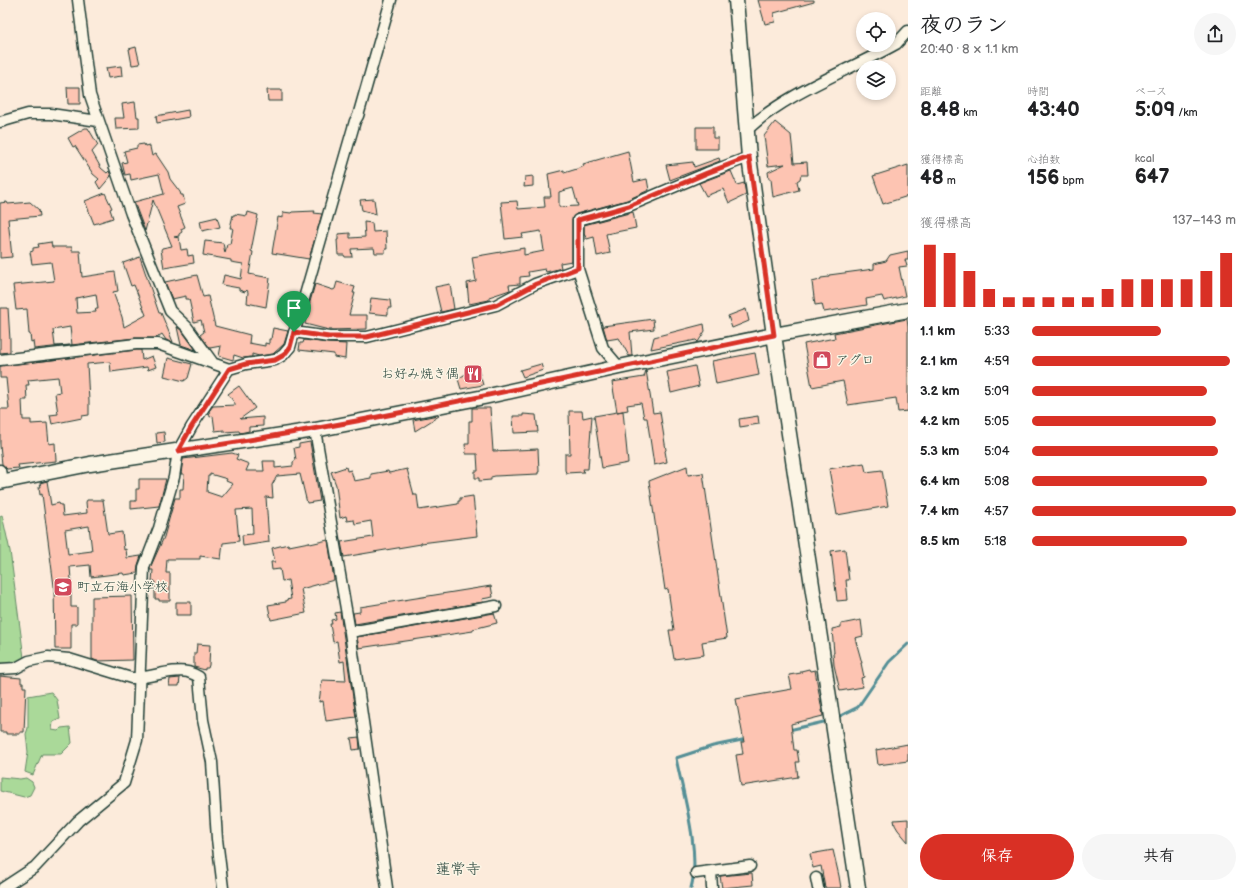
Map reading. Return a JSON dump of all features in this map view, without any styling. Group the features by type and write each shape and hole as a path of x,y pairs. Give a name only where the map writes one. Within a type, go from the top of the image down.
{"street":[{"path":"78,0 90,95 131,214 170,311 187,327 213,364"},
{"path":"0,360 136,344 158,344 229,369 246,364 275,360 284,355 290,347 322,232 355,121 358,116 391,0"},
{"path":"736,0 748,130 749,157 774,335 858,888"},
{"path":"748,130 761,117 794,97 896,44 908,31"},
{"path":"0,122 28,114 51,114 98,121"},
{"path":"619,367 603,348 578,268 578,220 629,206 749,157"},
{"path":"294,332 329,337 367,337 496,305 536,284 578,268"},
{"path":"1,478 315,430 484,397 774,335 908,310"},
{"path":"3,888 35,867 78,821 124,783 137,740 144,567 159,528 174,477 178,451 192,426 229,369"},
{"path":"315,430 350,632 387,888"},
{"path":"350,632 496,606"},
{"path":"0,669 16,668 29,661 48,657 69,659 131,678 187,672 199,677 202,720 212,762 217,840 224,888"},
{"path":"696,874 750,866"},
{"path":"711,871 712,888"}],"green space":[{"path":"2,515 10,551 24,658 19,663 0,665 0,516"},
{"path":"51,692 57,700 60,719 53,722 52,730 58,731 61,728 70,727 72,743 61,754 42,754 33,775 25,772 28,752 26,734 28,728 28,696"},
{"path":"0,777 20,779 26,778 32,782 34,787 30,795 24,797 0,791"}],"building":[{"path":"758,0 814,0 814,2 774,13 775,22 765,24"},
{"path":"136,47 140,64 132,65 129,49"},
{"path":"121,66 122,76 108,78 106,68"},
{"path":"67,87 80,87 80,104 68,104"},
{"path":"267,90 282,90 282,101 268,101"},
{"path":"135,102 137,117 139,117 139,128 116,129 115,118 124,118 122,104"},
{"path":"188,110 189,117 157,123 156,116"},
{"path":"775,122 791,135 794,163 807,162 808,175 801,175 800,179 797,181 799,190 773,197 771,179 769,179 768,172 785,164 768,166 764,136"},
{"path":"696,127 713,127 713,138 718,138 718,149 696,149"},
{"path":"85,128 88,128 98,145 92,152 101,168 107,173 109,171 111,176 100,189 96,182 99,179 93,174 68,138"},
{"path":"144,144 145,146 149,145 152,156 156,154 168,172 170,179 181,195 183,195 185,204 177,207 185,227 181,229 182,232 179,236 174,237 179,238 181,250 187,249 188,256 193,255 194,263 164,268 161,250 162,248 172,246 153,200 145,231 134,202 164,194 159,174 131,180 130,174 125,175 122,163 127,162 124,151 137,148 137,145"},
{"path":"628,151 634,182 647,179 649,190 627,200 576,214 572,220 572,261 560,263 561,268 546,272 545,269 528,272 529,276 520,277 520,284 509,285 510,290 489,297 489,300 469,304 467,283 476,281 472,257 524,248 524,255 544,251 541,231 522,234 523,237 505,239 501,202 517,201 518,209 545,207 544,197 551,197 548,174 564,170 564,173 580,168 584,166 583,164","holes":["573,188 578,206 559,207 559,192"]},
{"path":"719,158 720,161 670,180 666,165 693,162 694,167"},
{"path":"908,165 908,196 883,204 873,176"},
{"path":"731,171 737,185 744,183 746,195 729,203 723,189 706,196 699,183"},
{"path":"533,176 533,186 524,187 525,177"},
{"path":"105,193 112,208 110,209 113,218 94,224 85,201"},
{"path":"374,199 376,214 362,210 360,200"},
{"path":"7,202 8,204 30,202 39,210 40,216 8,219 12,257 0,258 0,203"},
{"path":"315,211 314,213 322,214 309,259 272,253 278,217 283,218 283,212 291,213"},
{"path":"248,212 258,215 251,251 253,252 249,274 270,278 266,307 247,303 247,290 245,292 239,290 239,288 222,285 224,275 241,279 243,264 231,262 231,260 203,255 205,241 223,243 225,253 227,244 230,244 233,228 230,228 233,215 247,216"},
{"path":"633,212 636,228 606,234 610,253 597,256 594,237 587,239 584,234 584,225"},
{"path":"217,217 220,227 202,231 200,221"},
{"path":"364,222 372,223 373,232 386,231 387,249 385,249 385,253 375,253 374,248 351,249 352,257 338,255 338,234 350,233 350,238 365,237"},
{"path":"51,242 52,247 72,247 72,251 80,251 82,277 115,272 118,291 113,292 124,327 146,315 134,285 131,286 123,263 140,257 159,313 161,313 173,342 166,340 162,334 156,338 135,338 72,345 70,327 53,330 55,346 69,345 34,349 33,341 31,342 29,334 27,309 16,310 13,285 54,281 51,262 32,264 30,252 33,251 33,248 39,247 38,244","holes":["96,294 98,309 95,309 96,312 77,313 76,298"]},
{"path":"908,251 908,260 905,260 907,266 899,267 905,296 884,301 882,296 866,299 867,305 824,312 822,304 815,305 812,282 820,280 821,278 829,277 829,275 874,269 874,264 886,261 890,255"},
{"path":"197,275 203,297 208,296 215,326 250,335 249,343 265,346 265,343 269,344 269,339 271,339 273,328 288,331 284,344 273,354 259,356 252,354 252,357 243,358 234,355 233,360 219,356 221,346 210,348 200,335 204,332 201,320 194,322 189,299 186,299 186,296 172,299 165,282"},
{"path":"337,282 355,287 353,293 355,293 349,315 367,315 367,329 329,330 305,324 315,284 333,290 335,289"},
{"path":"450,284 454,309 441,312 435,287"},
{"path":"286,297 297,300 293,313 281,311 283,301 285,302"},
{"path":"371,298 390,300 391,308 388,308 388,315 369,313"},
{"path":"0,308 8,308 10,352 0,353"},
{"path":"746,309 749,321 732,328 728,316"},
{"path":"653,319 654,329 630,332 632,356 629,356 619,338 607,340 603,326"},
{"path":"907,319 908,411 898,412 896,398 848,405 843,381 812,387 804,344 835,338 834,333"},
{"path":"704,324 705,331 698,342 696,340 651,349 654,337"},
{"path":"177,327 182,331 196,350 181,345"},
{"path":"304,340 346,344 345,359 334,357 334,354 299,350 300,343 303,343"},
{"path":"141,350 142,360 152,356 156,367 148,370 147,367 111,372 110,362 87,364 89,415 82,416 82,418 52,424 50,415 58,414 55,393 60,392 58,377 28,380 29,385 26,385 27,400 22,400 23,420 31,420 31,424 47,423 49,444 55,443 56,461 18,465 19,468 7,469 2,464 0,446 0,409 9,409 6,378 0,378 0,366"},
{"path":"755,353 759,375 716,384 712,361"},
{"path":"168,358 192,364 188,378 184,381 164,376"},
{"path":"541,364 543,370 523,377 520,370"},
{"path":"695,366 699,386 671,393 667,372"},
{"name":"お好み焼き偶","path":"478,368 483,385 461,389 458,379 473,369"},
{"path":"646,370 653,413 660,412 666,450 667,462 654,465 647,418 644,418 641,403 627,405 628,410 617,412 612,382 644,377"},
{"path":"239,386 255,408 240,419 263,417 263,426 249,427 249,431 240,433 239,431 215,431 213,416 210,417 209,411 213,406 236,405 228,394"},
{"path":"472,408 490,408 493,451 538,449 538,474 495,476 491,477 491,480 479,481 479,478 475,478 475,471 478,471 477,454 466,454 465,444 469,444 469,421 472,421"},
{"path":"569,411 582,411 583,418 592,416 588,469 583,469 584,472 566,473 565,470 565,454 570,454"},
{"path":"623,411 628,463 602,468 594,416"},
{"path":"523,414 536,415 538,432 514,433 513,416 523,416"},
{"path":"439,416 415,431 413,420"},
{"path":"758,416 759,424 740,427 739,419"},
{"path":"164,432 165,442 157,443 156,433"},
{"path":"310,442 320,501 307,503 300,474 277,476 272,485 273,498 266,497 269,542 243,546 242,535 253,534 252,509 236,510 239,541 223,543 221,559 200,556 200,559 167,559 166,573 170,573 170,601 159,601 159,599 155,599 155,581 152,581 153,570 150,570 150,568 164,537 175,498 180,498 180,489 183,489 184,474 181,474 183,459 232,453 238,455 236,459 249,464 246,471 264,471 263,461 275,461 275,468 293,466 293,462 296,460 294,448 299,447 299,444","holes":["210,474 227,479 226,481 233,484 222,497 207,492 208,476 210,476"]},
{"path":"864,463 866,472 882,470 888,506 837,515 829,469"},
{"path":"687,466 688,475 703,473 727,638 702,642 704,655 674,659 669,630 674,630 668,589 665,590 649,481"},
{"path":"346,467 347,471 351,470 354,481 371,478 371,474 388,471 389,473 407,469 414,495 417,495 419,510 458,504 460,498 473,496 477,536 421,543 344,557 341,542 373,537 371,521 355,524 354,520 347,521 346,516 340,518 336,485 331,472"},
{"path":"139,479 166,479 159,506 131,509 131,501 136,501 136,489 139,489"},
{"path":"47,481 51,505 59,503 62,505 63,516 87,513 87,500 103,500 108,534 122,532 124,550 126,549 127,558 141,556 137,573 124,575 123,573 91,577 90,565 70,567 71,607 77,607 77,624 71,624 71,649 55,649 54,586 42,494 40,495 40,483","holes":["89,526 92,551 68,554 65,530"]},
{"path":"328,540 334,580 301,589 306,613 271,620 268,605 286,602 286,600 291,599 288,580 282,581 280,569 272,570 271,562 275,562 272,548 288,544 289,546 309,542 310,544"},
{"path":"845,549 849,580 846,580 848,600 837,601 831,551"},
{"path":"491,586 493,597 482,599 483,602 355,624 353,613 360,612 360,607"},
{"path":"132,596 133,660 97,661 92,659 92,597"},
{"path":"176,602 191,602 191,615 176,615"},
{"path":"340,612 356,717 326,721 323,701 319,702 322,680 346,681 344,661 340,662 337,641 333,642 330,624 332,624 331,620 336,619 335,613"},
{"path":"494,613 497,623 473,629 473,631 359,648 357,637"},
{"path":"861,620 863,636 855,638 862,663 864,677 861,678 863,687 840,691 834,665 832,629 841,627 841,624"},
{"path":"197,644 210,645 209,665 208,668 205,668 205,670 194,667 194,653 196,653"},
{"path":"809,669 810,671 815,670 823,716 791,724 794,750 797,750 799,762 796,762 798,777 741,786 736,755 743,754 741,742 744,742 736,699 792,689 789,675 801,673 801,671"},
{"path":"0,676 21,678 23,687 26,687 24,732 20,732 20,734 6,734 6,732 0,732"},
{"path":"180,678 179,686 169,686 170,679"},
{"path":"359,737 360,749 353,750 351,738"},
{"path":"908,744 908,761 878,765 876,750"},
{"path":"908,819 908,842 898,830 894,820"},
{"path":"833,850 841,888 825,888 821,866 813,868 810,854"},
{"path":"752,873 753,885 722,888 720,876"}],"waterway":[{"path":"836,718 858,707 889,662 908,644"},
{"path":"789,730 828,721"},
{"path":"691,888 694,874 694,858 690,823 676,758 713,746 747,739"}],"place":[{"name":"アグロ","path":"822,360"},
{"name":"お好み焼き偶","path":"473,374"},
{"name":"町立石海小学校","path":"63,587"}],"district":[{"name":"蓮常寺","path":"458,869"}],"route":[{"path":"749,157 774,335 414,411 315,430 178,451 192,426 229,369 246,364 275,360 284,355 290,347 294,332 329,337 367,337 496,305 536,284 578,268 578,220 629,206 749,157"}]}
